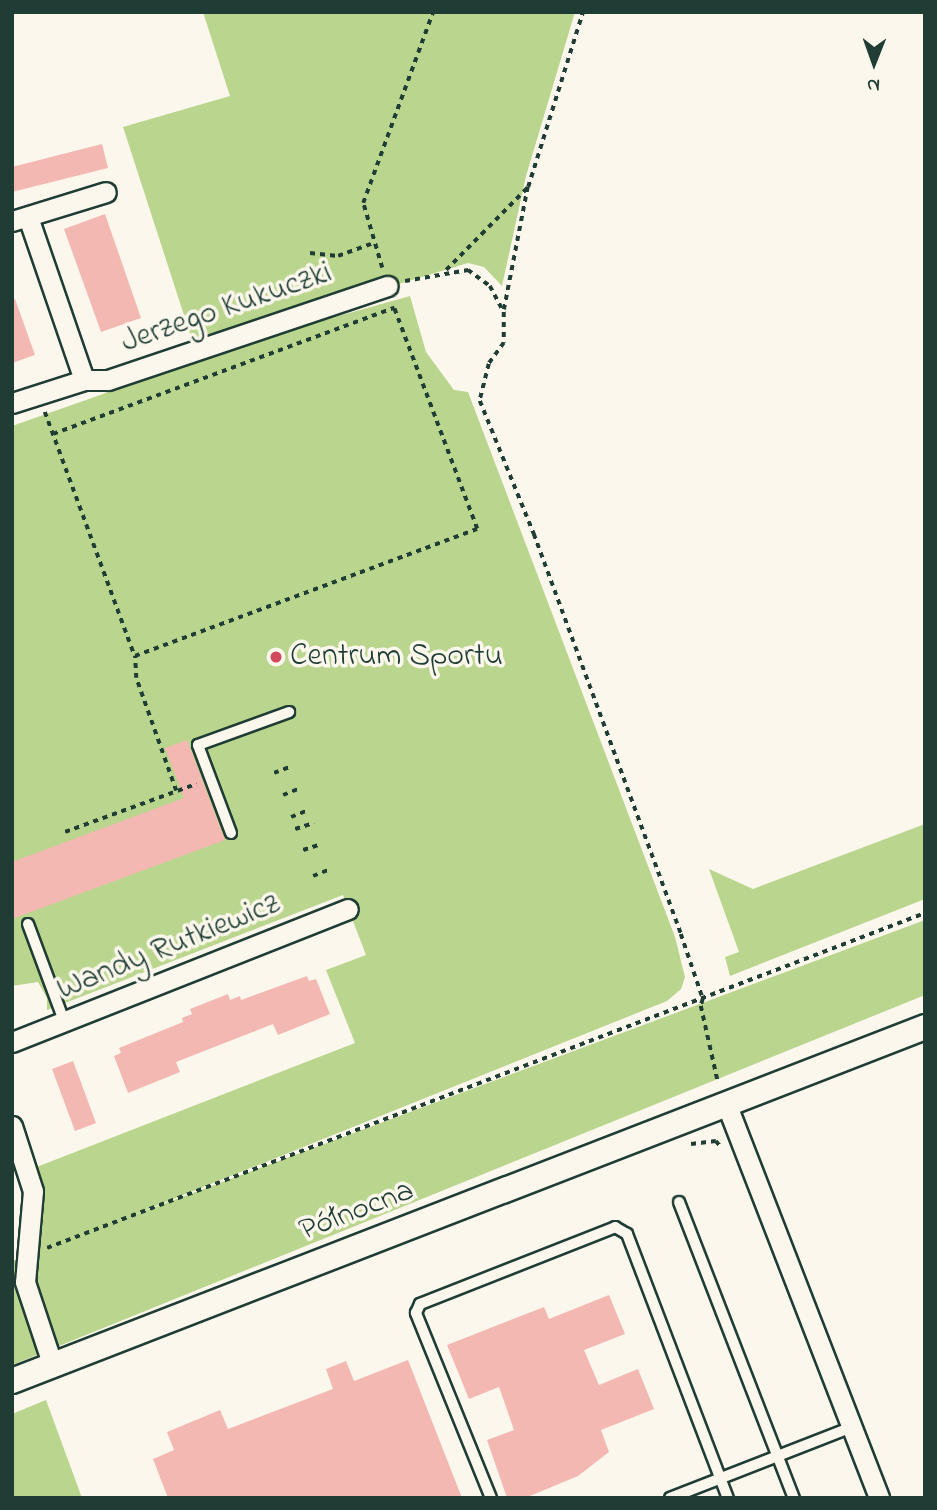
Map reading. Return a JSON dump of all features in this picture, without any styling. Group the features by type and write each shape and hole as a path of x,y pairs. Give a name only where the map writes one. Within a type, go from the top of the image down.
{"street":[{"path":"85,380 20,219 106,192"},
{"name":"Jerzego Kukuczki","path":"12,403 85,380 108,380 388,286"},
{"name":"Wandy Rutkiewicz","path":"12,1042 348,909"},
{"name":"Północna","path":"12,1381 925,1027"},
{"path":"726,1103 879,1498"},
{"path":"12,1126 33,1191 29,1255 25,1272 28,1297 53,1366"}],"lane":[{"path":"231,833 198,745 289,712"},
{"path":"28,924 64,1021"},
{"path":"679,1202 794,1498"},
{"path":"491,1498 416,1313 420,1304 615,1227 627,1234 728,1498"},
{"path":"670,1498 852,1427"}],"path":[{"path":"135,656 477,529 394,308 363,203 433,12"},
{"path":"583,12 528,187 504,312 504,343 489,365 480,401 534,534 703,999 701,1006 726,1103"},
{"path":"446,271 528,187"},
{"path":"310,253 338,256 374,243"},
{"path":"388,286 446,271 468,270 481,276 504,312"},
{"path":"53,434 394,308"},
{"path":"37,395 135,656 136,678 176,791"},
{"path":"274,773 292,766"},
{"path":"65,832 211,778"},
{"path":"283,795 300,788"},
{"path":"291,817 309,810"},
{"path":"295,829 314,823"},
{"path":"303,850 321,844"},
{"path":"313,876 330,869"},
{"path":"29,1255 925,913"}],"green space":[{"path":"203,12 575,12 526,176 502,286 484,267 468,263 194,346 123,127 230,96"},
{"name":"Centrum Sportu","path":"410,296 426,352 454,390 468,392 675,937 685,977 681,989 667,1001 131,1216 925,920 925,995 12,1365 12,1261 29,1255 29,1170 355,1043 326,970 366,955 343,895 47,1010 47,998 38,982 12,986 12,426 271,335"},
{"path":"925,824 925,899 730,976 725,957 739,952 709,869 753,889"},
{"path":"46,1400 82,1498 12,1498 12,1414"}],"building":[{"path":"102,144 108,168 12,192 12,167"},
{"path":"105,214 141,318 101,332 64,229"},
{"path":"15,299 35,355 12,363 12,300"},
{"path":"187,740 225,840 12,919 12,862 184,798 165,748"},
{"path":"307,976 309,981 316,979 330,1014 278,1035 273,1024 176,1062 180,1072 128,1093 114,1056 121,1053 119,1048 183,1022 182,1018 192,1014 190,1009 228,994 230,1000 240,996 241,1000"},
{"path":"73,1061 96,1123 75,1131 52,1069"},
{"path":"609,1295 625,1334 584,1350 599,1385 638,1369 654,1409 601,1430 609,1452 578,1476 525,1498 507,1498 487,1440 514,1430 499,1387 469,1399 447,1345 544,1307 549,1319"},
{"path":"408,1360 462,1498 168,1498 153,1459 174,1450 167,1432 220,1410 228,1429 333,1389 326,1369 346,1361 354,1381"}],"place":[{"name":"Centrum Sportu","path":"276,657"}]}
